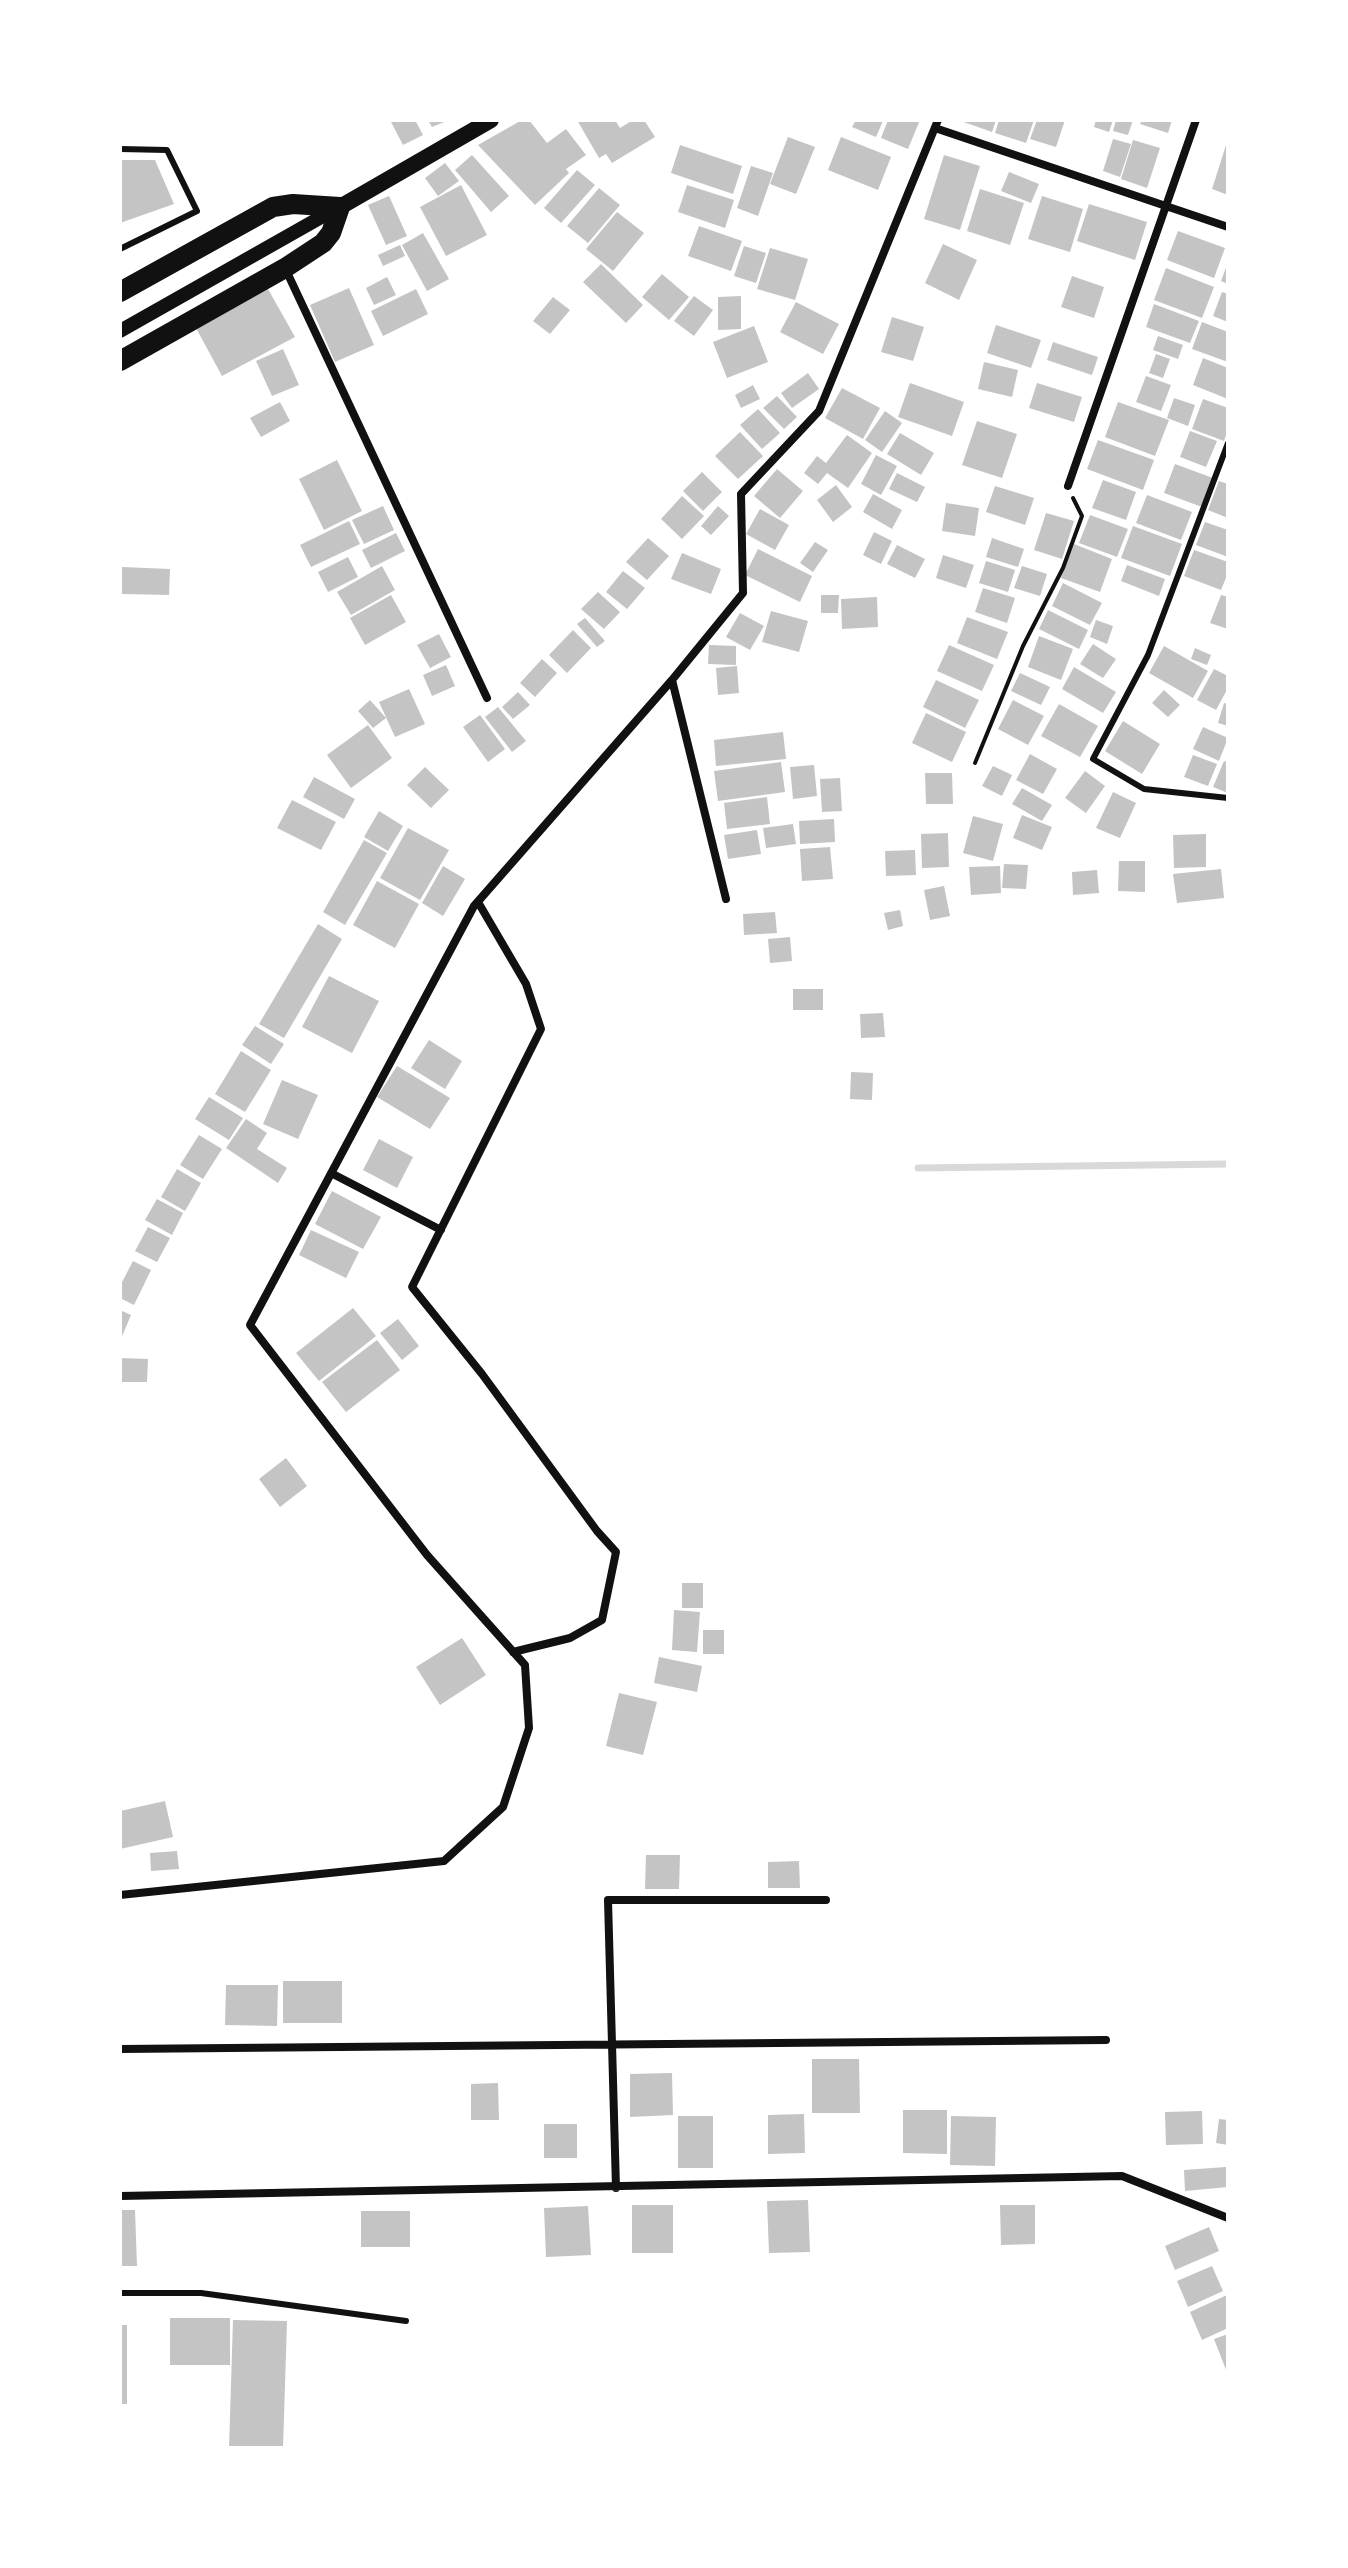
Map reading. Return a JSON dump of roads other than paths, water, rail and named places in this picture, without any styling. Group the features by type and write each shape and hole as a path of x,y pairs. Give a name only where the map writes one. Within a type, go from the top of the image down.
{"main road":[{"path":"120,292 273,207 293,204 340,207 491,120"},
{"path":"120,361 285,268 323,243 331,233 340,207"}],"street":[{"path":"1068,486 1196,120"},
{"path":"120,1895 444,1861 503,1807 529,1728 525,1665 427,1555 250,1325 478,902 672,680 743,593 741,494 819,411 937,124 1228,227"},
{"path":"120,331 340,207"},
{"path":"285,268 487,698"},
{"path":"672,680 726,899"},
{"path":"478,902 526,984 541,1029 412,1287 616,1552 602,1620 570,1638 513,1652"},
{"path":"331,1173 441,1230"},
{"path":"616,2188 608,1900 826,1900"},
{"path":"120,2049 1106,2040"},
{"path":"120,2196 1122,2176 1227,2220"}],"lane":[{"path":"120,149 167,150 197,211 120,249"},
{"path":"1228,443 1148,655 1093,759 1144,789 1228,798"},
{"path":"120,2293 201,2293 406,2321"}],"waterway":[{"path":"918,1168 1228,1164"}]}
